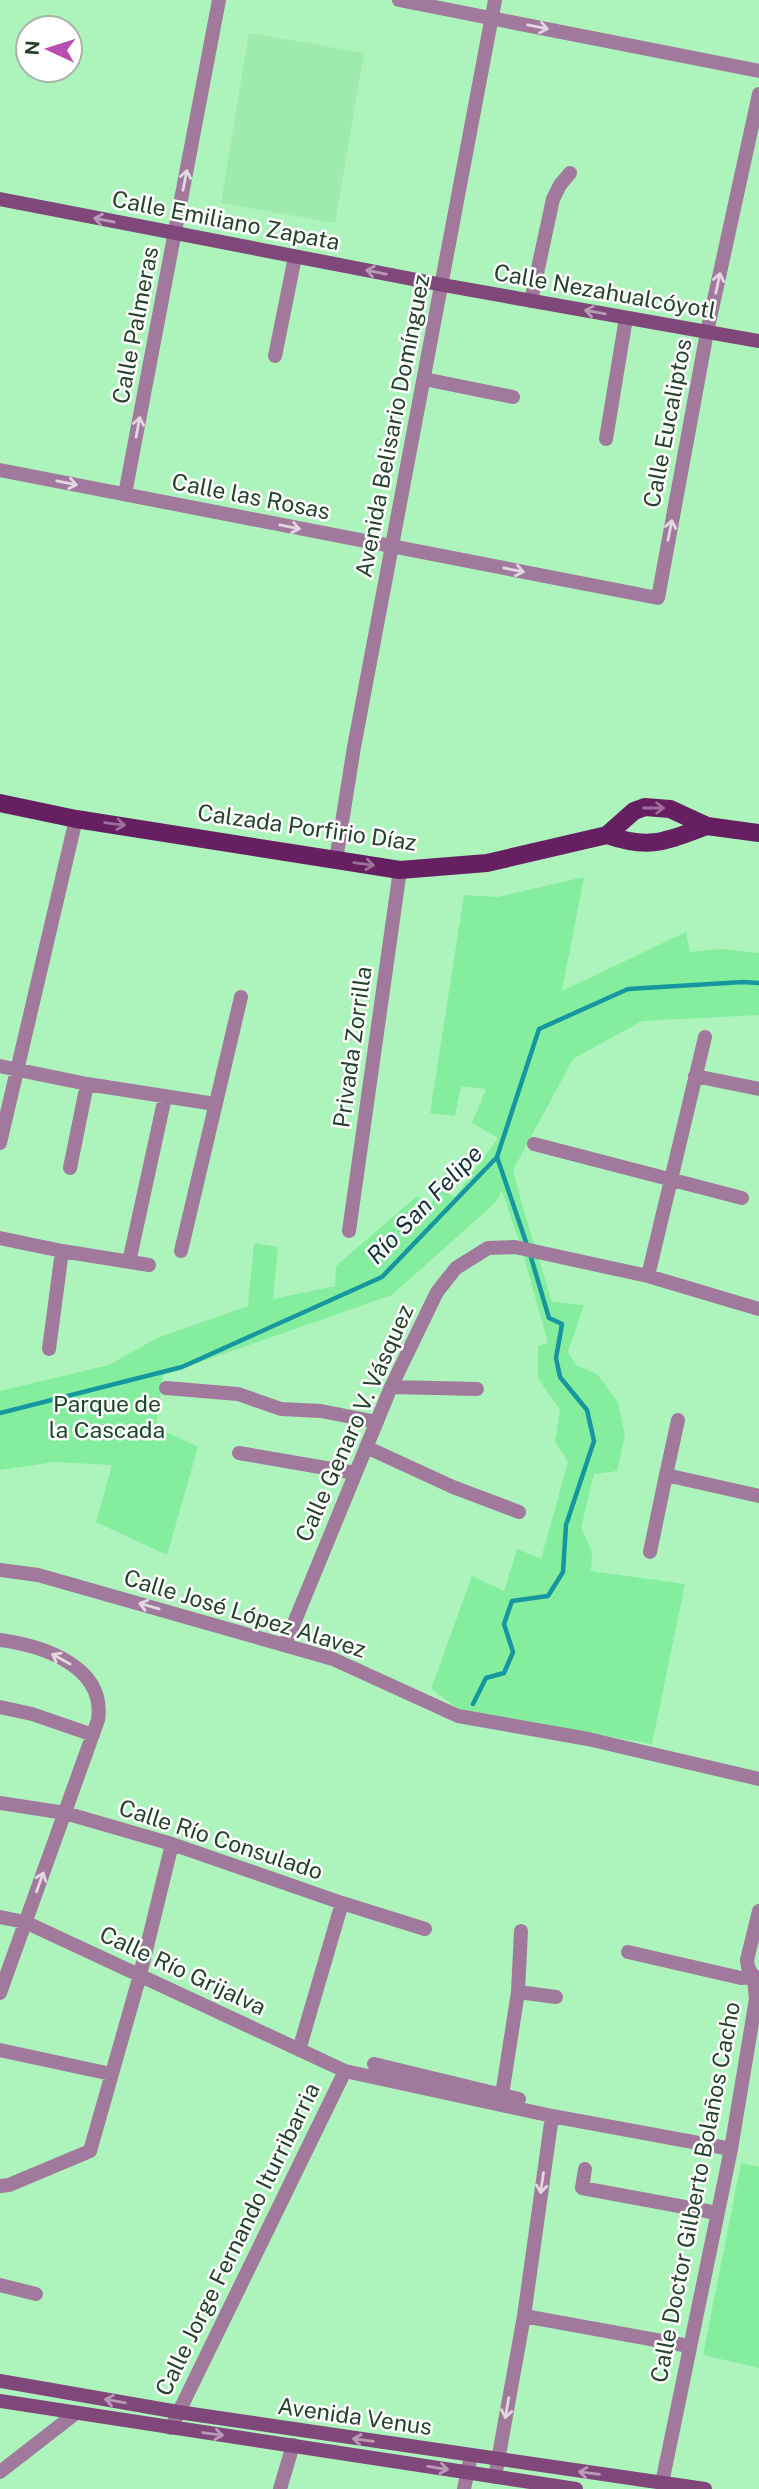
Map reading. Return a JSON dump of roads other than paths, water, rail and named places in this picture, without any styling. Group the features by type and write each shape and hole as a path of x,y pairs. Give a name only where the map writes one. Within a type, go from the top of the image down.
{"main road":[{"name":"Calle Emiliano Zapata","path":"0,199 443,285"},
{"name":"Calle Nezahualcóyotl","path":"443,285 759,341"},
{"name":"Calzada Porfirio Díaz","path":"0,803 76,819 400,870 487,863 607,835 651,844 707,826"},
{"name":"Calzada Porfirio Díaz","path":"607,835 634,811 658,806 707,826 759,833"},
{"name":"Avenida Venus","path":"0,2381 178,2412 705,2489"},
{"name":"Avenida Venus","path":"0,2401 576,2489"}],"street":[{"name":"Calle Palmeras","path":"125,494 219,0"},
{"path":"399,0 759,71"},
{"name":"Avenida Belisario Domínguez","path":"336,860 354,747 495,0"},
{"name":"Calle Eucaliptos","path":"658,598 707,332 759,94"},
{"path":"531,301 553,199 570,173"},
{"path":"275,356 295,257"},
{"path":"606,439 626,318"},
{"path":"424,379 513,397"},
{"name":"Calle las Rosas","path":"0,470 658,598"},
{"path":"0,1143 76,819"},
{"name":"Privada Zorrilla","path":"349,1231 400,870"},
{"path":"181,1251 241,997"},
{"path":"648,1276 705,1037"},
{"path":"0,1066 87,1084 215,1104"},
{"path":"695,1076 759,1089"},
{"path":"70,1168 87,1084"},
{"path":"129,1262 165,1097"},
{"path":"534,1144 742,1198"},
{"path":"0,1238 149,1265"},
{"name":"Calle Genaro V. Vásquez","path":"285,1645 391,1387 437,1292 456,1268 488,1248 515,1247 648,1276 759,1309"},
{"path":"49,1349 62,1251"},
{"path":"391,1387 477,1389"},
{"path":"166,1388 238,1394 281,1409 321,1411 377,1422"},
{"path":"650,1552 678,1420"},
{"path":"366,1447 519,1512"},
{"path":"239,1453 355,1474"},
{"path":"666,1475 759,1496"},
{"name":"Calle José López Alavez","path":"0,1570 38,1575 333,1659 458,1716 588,1739 759,1779"},
{"path":"0,1640 37,1647 68,1662 93,1685 100,1707 93,1735 0,1993"},
{"path":"0,1707 32,1714 93,1735"},
{"name":"Calle Río Consulado","path":"0,1803 65,1813 172,1844 425,1929"},
{"path":"0,2186 9,2185 90,2151 140,1975 172,1844"},
{"path":"299,2050 342,1903"},
{"name":"Calle Doctor Gilberto Bolaños Cacho","path":"662,2483 730,2149 756,1999 757,1978 748,1967 747,1959 759,1911"},
{"name":"Calle Río Grijalva","path":"0,1917 25,1922 345,2071 552,2116 730,2149"},
{"path":"502,2095 518,1992 521,1931"},
{"path":"628,1952 741,1978 757,1978"},
{"path":"518,1992 556,1997"},
{"path":"0,2050 111,2074"},
{"path":"374,2064 581,2113 590,2123"},
{"name":"Calle Jorge Fernando Iturribarria","path":"171,2428 345,2071"},
{"path":"495,2476 524,2316 552,2116"},
{"path":"585,2169 582,2188 717,2213"},
{"path":"0,2285 36,2294"},
{"path":"524,2316 689,2346"},
{"path":"0,2472 76,2413"},
{"path":"280,2489 293,2445"},
{"path":"464,2489 471,2456"}],"waterway":[{"name":"Río San Felipe","path":"0,1413 182,1367 382,1277 497,1157 539,1029 628,989 759,983"},
{"path":"497,1157 527,1245"},
{"path":"473,1704 486,1678 504,1673 513,1652 504,1624 512,1601 548,1596 563,1572 566,1525 594,1441 587,1410 560,1377 556,1358 562,1324 549,1318 530,1254"}],"park label":[{"name":"Parque de la Cascada","path":"107,1416"}]}
